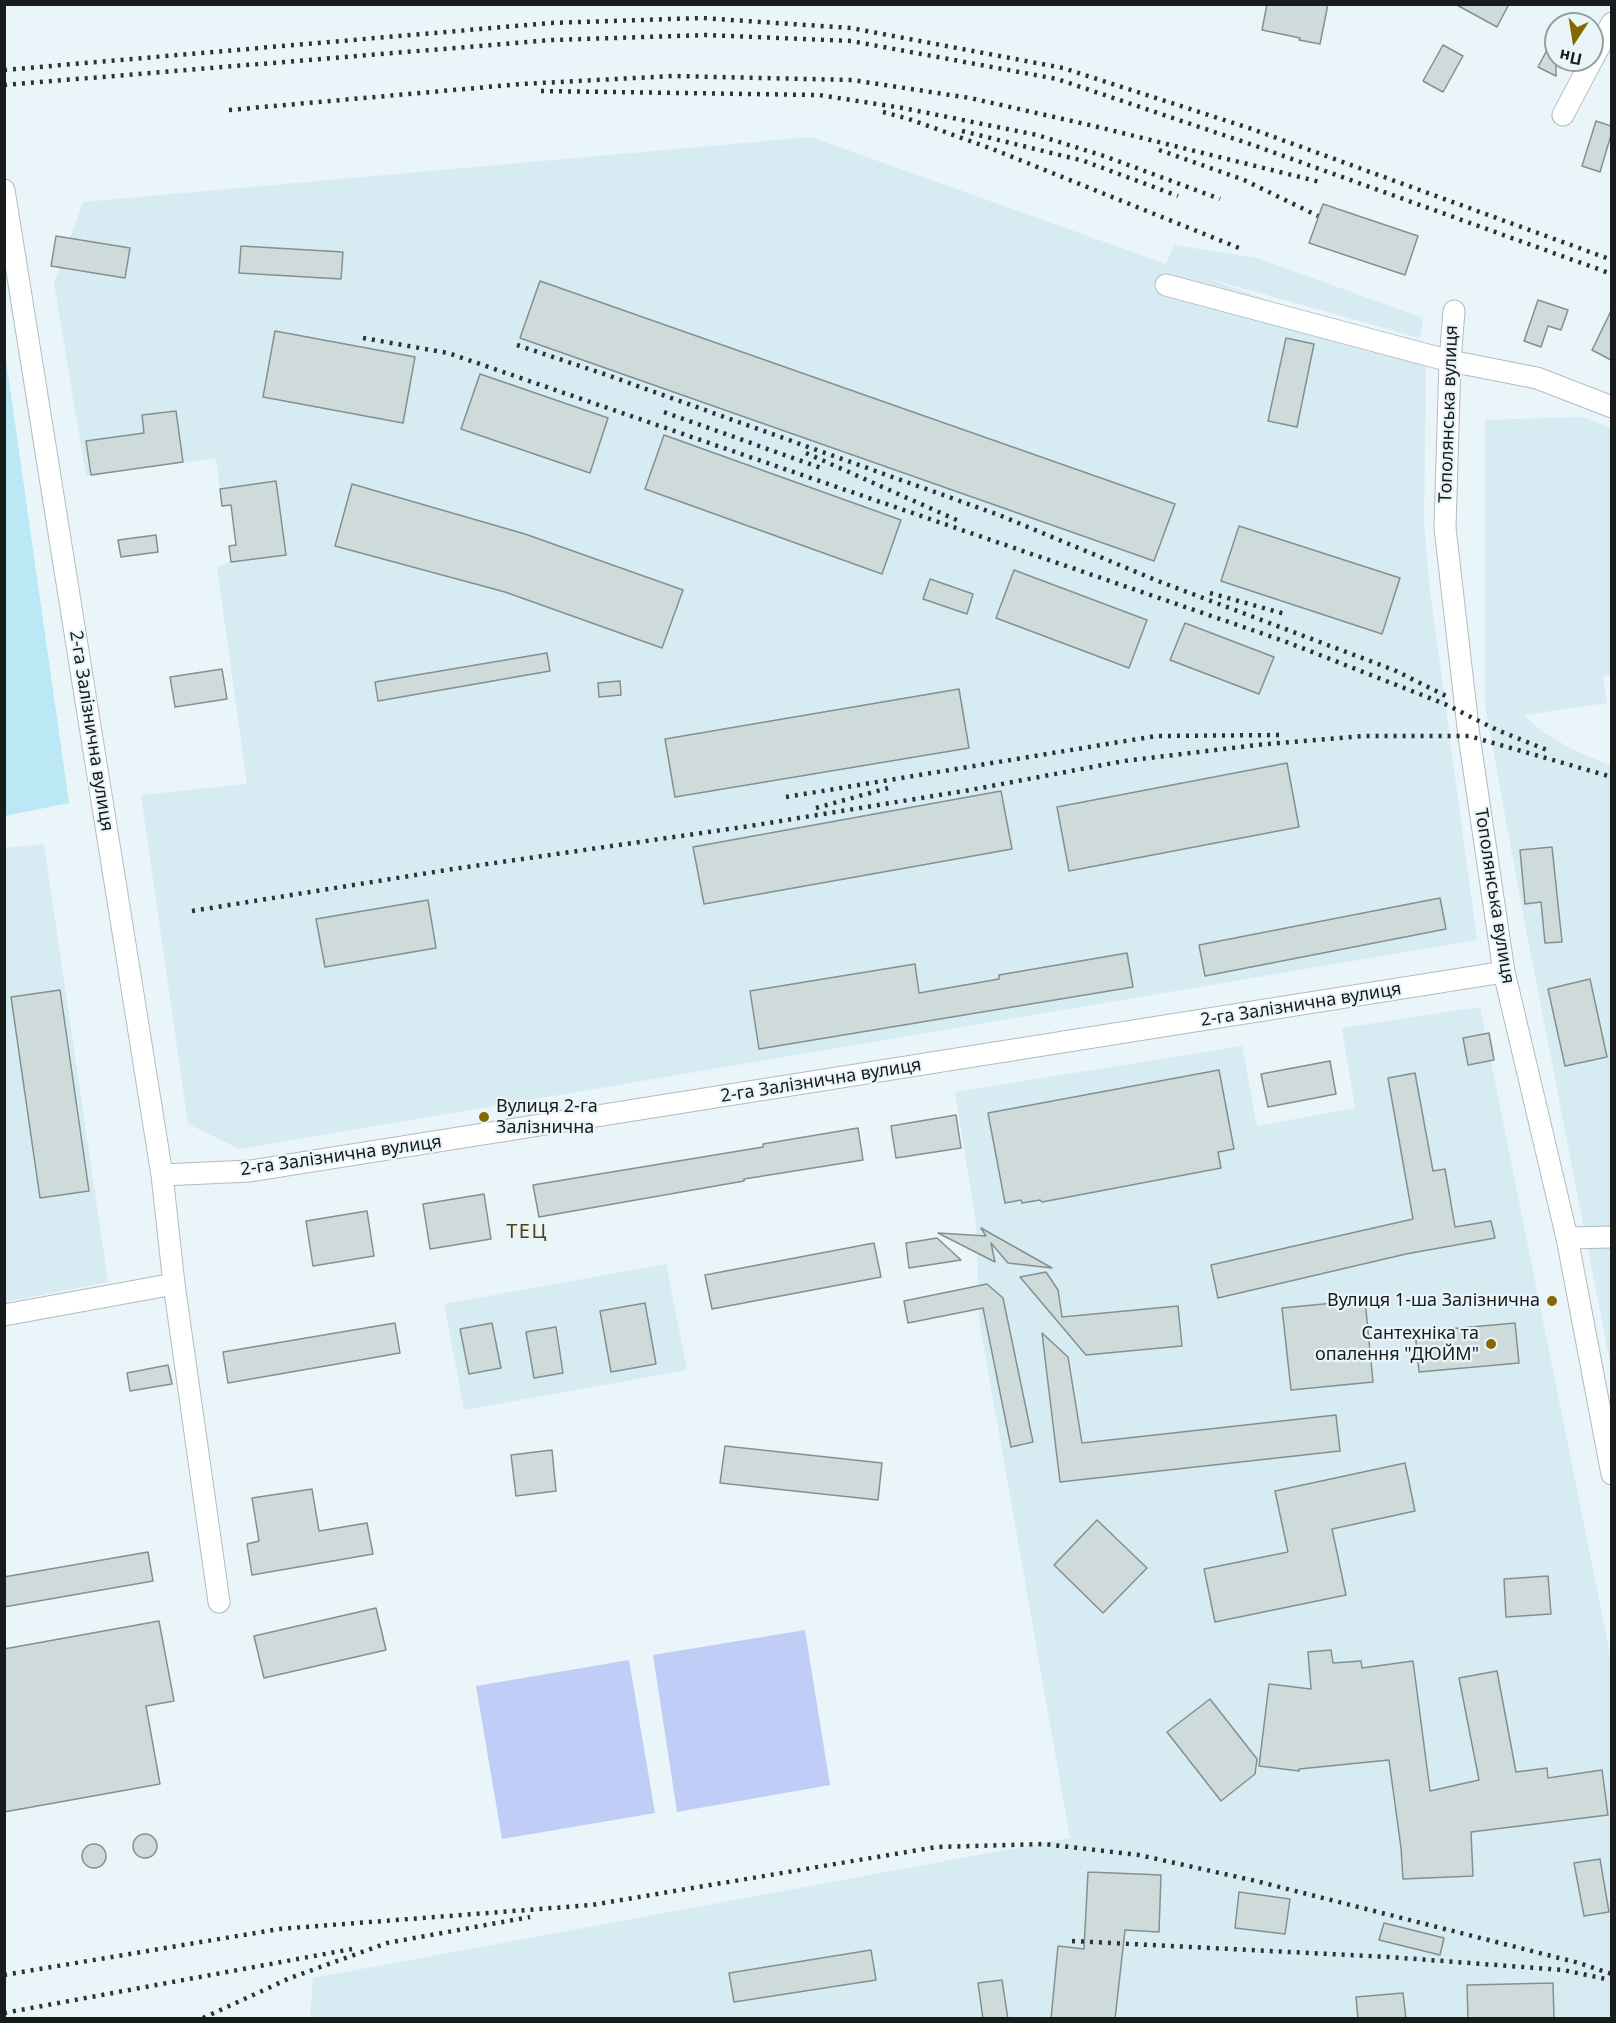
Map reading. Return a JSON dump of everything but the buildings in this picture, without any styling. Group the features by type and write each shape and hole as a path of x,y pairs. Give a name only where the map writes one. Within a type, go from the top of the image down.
{"street":[{"path":"1604,37 1611,23"},
{"path":"1563,115 1586,72"},
{"name":"2-га Залізнична вулиця","path":"4,190 162,1175 261,1169 1504,972"},
{"path":"1166,285 1450,361 1537,378 1611,407"},
{"name":"Тополянська вулиця","path":"1454,310 1450,361 1445,528 1469,736 1504,972 1567,1238 1611,1474"},
{"path":"162,1175 174,1284 219,1602"},
{"path":"1567,1238 1611,1237"},
{"path":"4,1315 174,1284"}],"shaded area":[{"path":"811,137 1166,264 1174,245 1257,258 1423,318 1420,338 1206,278 1426,357 1424,523 1429,583 1477,940 239,1149 188,1124 141,795 247,784 217,567 230,562 229,546 236,545 231,506 222,506 216,458 86,476 54,283 83,202"},
{"path":"5,353 69,803 4,816"},
{"path":"1583,417 1611,428 1612,674 1603,676 1607,703 1524,715 1544,733 1572,749 1611,766 1611,1368 1485,705 1485,420"},
{"path":"44,844 108,1282 5,1302 5,848"},
{"path":"1480,1007 1611,1660 1611,2018 310,2018 313,1978 1070,1838 979,1319 976,1223 955,1092 1242,1046 1257,1126 1355,1108 1342,1028"},
{"path":"666,1264 687,1370 464,1410 444,1304"},
{"path":"805,1630 830,1785 677,1812 653,1655"},
{"path":"629,1660 655,1813 502,1839 476,1686"}],"railway":[{"path":"4,70 550,23 702,18 851,28 1063,68 1252,129 1612,260"},
{"path":"4,85 552,40 707,35 851,41 1057,79 1253,145 1612,274"},
{"path":"229,110 521,84 673,76 852,80 970,98 1320,182"},
{"path":"541,91 819,95 903,108 1037,135 1107,157 1220,199"},
{"path":"883,112 995,150 1244,250"},
{"path":"962,131 1084,161 1178,196"},
{"path":"1159,150 1244,180 1318,216"},
{"path":"363,338 448,353 1284,641 1445,704 1497,730 1547,750"},
{"path":"517,345 999,515 1158,581 1394,670 1448,697"},
{"path":"664,412 821,468"},
{"path":"806,453 959,521"},
{"path":"1210,593 1285,614"},
{"path":"786,797 1156,736 1284,735"},
{"path":"192,911 453,869 750,826 970,790 1124,761 1257,745 1365,736 1469,736 1612,777"},
{"path":"816,808 888,788"},
{"path":"4,1975 279,1929 592,1905 936,1847 1044,1844 1139,1855 1256,1881 1579,1963 1612,1974"},
{"path":"203,2018 290,1978 387,1943 530,1917"},
{"path":"1072,1941 1389,1957 1563,1970 1606,1979"},
{"path":"4,2013 352,1949"}],"place":[{"name":"Вулиця 2-га Залізнична","path":"484,1117"},
{"name":"Вулиця 1-ша Залізнична","path":"1552,1301"},
{"name":"Сантехніка та опалення \"ДЮЙМ\"","path":"1491,1344"}],"district":[{"name":"ТЕЦ","path":"527,1232"}]}
